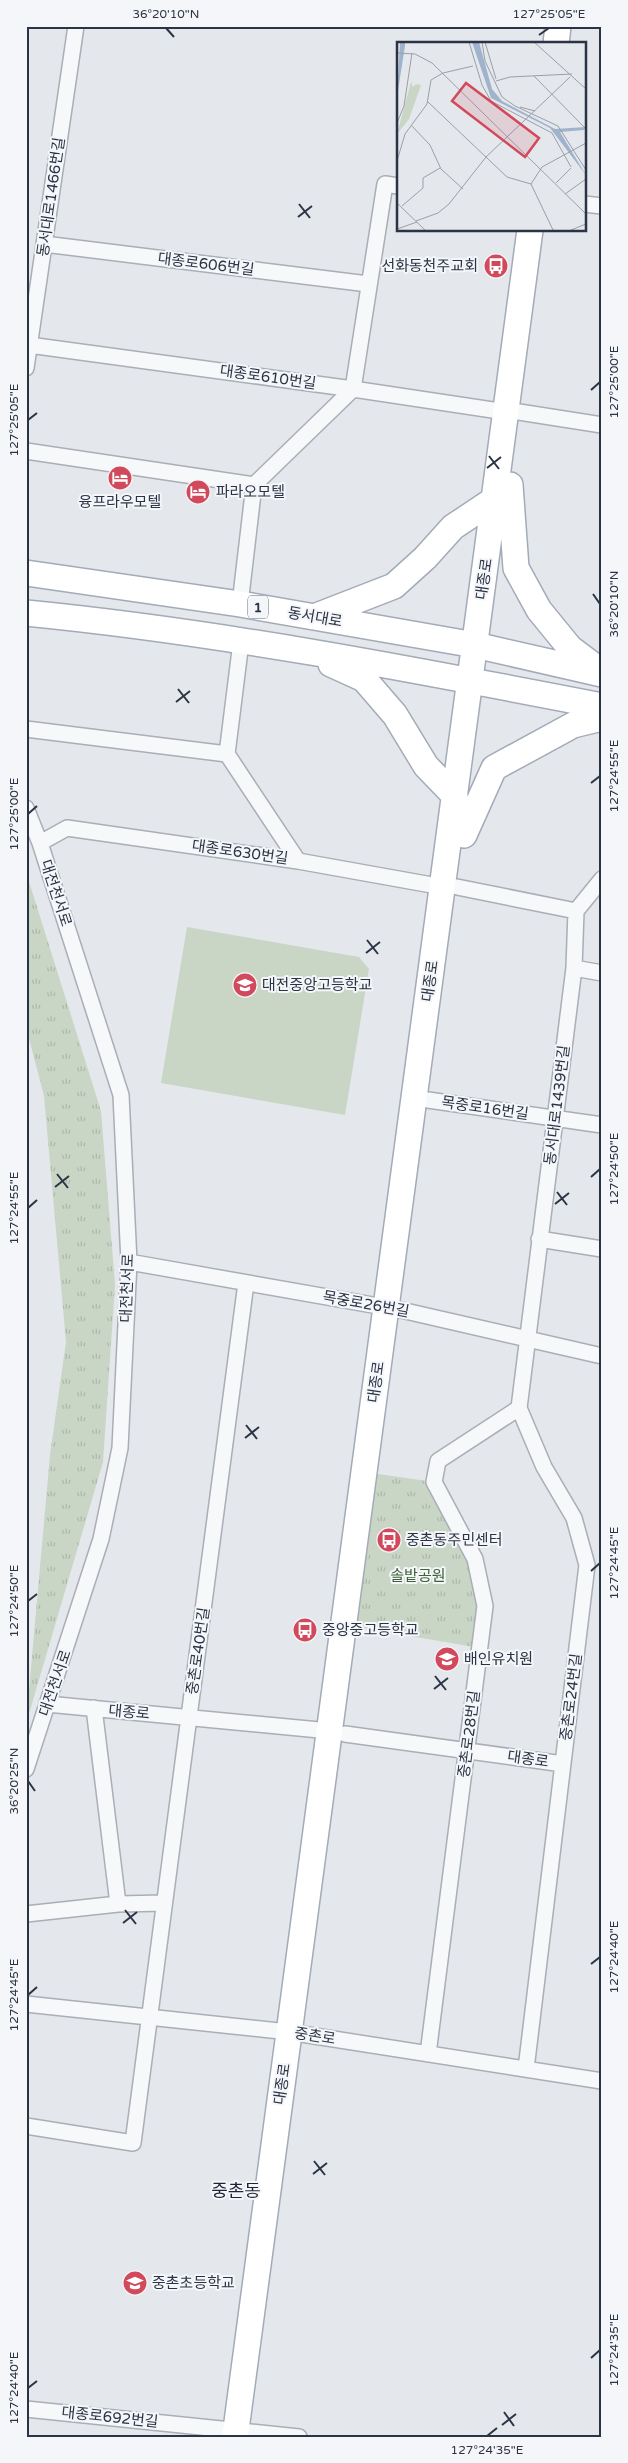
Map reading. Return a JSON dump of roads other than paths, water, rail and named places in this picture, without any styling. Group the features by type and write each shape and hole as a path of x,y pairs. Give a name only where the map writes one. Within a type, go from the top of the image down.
{"main road":[{"path":"556,42 558,26"},
{"path":"568,42 570,26"},
{"name":"대종로","path":"513,412 530,231"},
{"name":"대종로","path":"394,1309 428,1100 450,887 455,796 477,682 513,412 543,231"},
{"path":"314,617 394,586 425,558 453,527 502,492 516,568 539,610 564,640 602,674"},
{"name":"동서대로","path":"26,573 240,604 482,646 602,674"},
{"path":"26,613 110,621 298,649 602,706"},
{"path":"298,649 364,680 395,715 426,766 455,796"},
{"name":"대종로","path":"244,2434 450,887 464,835 477,682"},
{"path":"464,835 494,768 533,745 573,725 602,718"}],"street":[{"name":"동서대로1466번길","path":"26,368 76,26"},
{"path":"240,604 254,485 353,388 368,284 392,185"},
{"path":"586,204 602,206"},
{"name":"대종로606번길","path":"44,244 368,284"},
{"name":"대종로610번길","path":"29,345 353,388 602,425"},
{"path":"26,452 254,485"},
{"path":"241,642 227,754 298,861"},
{"path":"26,729 227,754"},
{"name":"대전천서로","path":"26,808 40,843 122,1095 129,1262 120,1448 101,1539 26,1769"},
{"name":"대종로630번길","path":"40,843 67,828 298,861 450,887"},
{"path":"450,887 576,911 602,879"},
{"name":"동서대로1439번길","path":"527,1339 574,968 576,911"},
{"path":"574,968 602,972"},
{"name":"목중로16번길","path":"428,1100 602,1125"},
{"path":"540,1239 602,1248"},
{"name":"목중로26번길","path":"129,1262 394,1309 602,1356"},
{"name":"중촌로40번길","path":"26,2126 133,2143 246,1283"},
{"name":"중촌로24번길","path":"526,2069 587,1565 574,1518 544,1467 519,1408 527,1339"},
{"name":"중촌로28번길","path":"428,2054 485,1606 475,1558 434,1482 438,1461 519,1408"},
{"name":"대종로","path":"47,1704 337,1732 563,1764"},
{"path":"94,1708 118,1904"},
{"path":"26,1914 118,1904 164,1903"},
{"name":"중촌로","path":"26,2004 297,2033 602,2081"},
{"name":"대종로692번길","path":"26,2409 244,2434 299,2437"}],"place":[{"name":"선화동천주교회","path":"496,266"},
{"name":"융프라우모텔","path":"120,478"},
{"name":"파라오모텔","path":"198,492"},
{"name":"대전중앙고등학교","path":"245,985"},
{"name":"중촌동주민센터","path":"389,1540"},
{"name":"중앙중고등학교","path":"305,1630"},
{"name":"배인유치원","path":"447,1659"},
{"name":"중촌초등학교","path":"135,2283"}],"district":[{"name":"중촌동","path":"236,2191"}],"park label":[{"name":"솔밭공원","path":"418,1576"}]}
